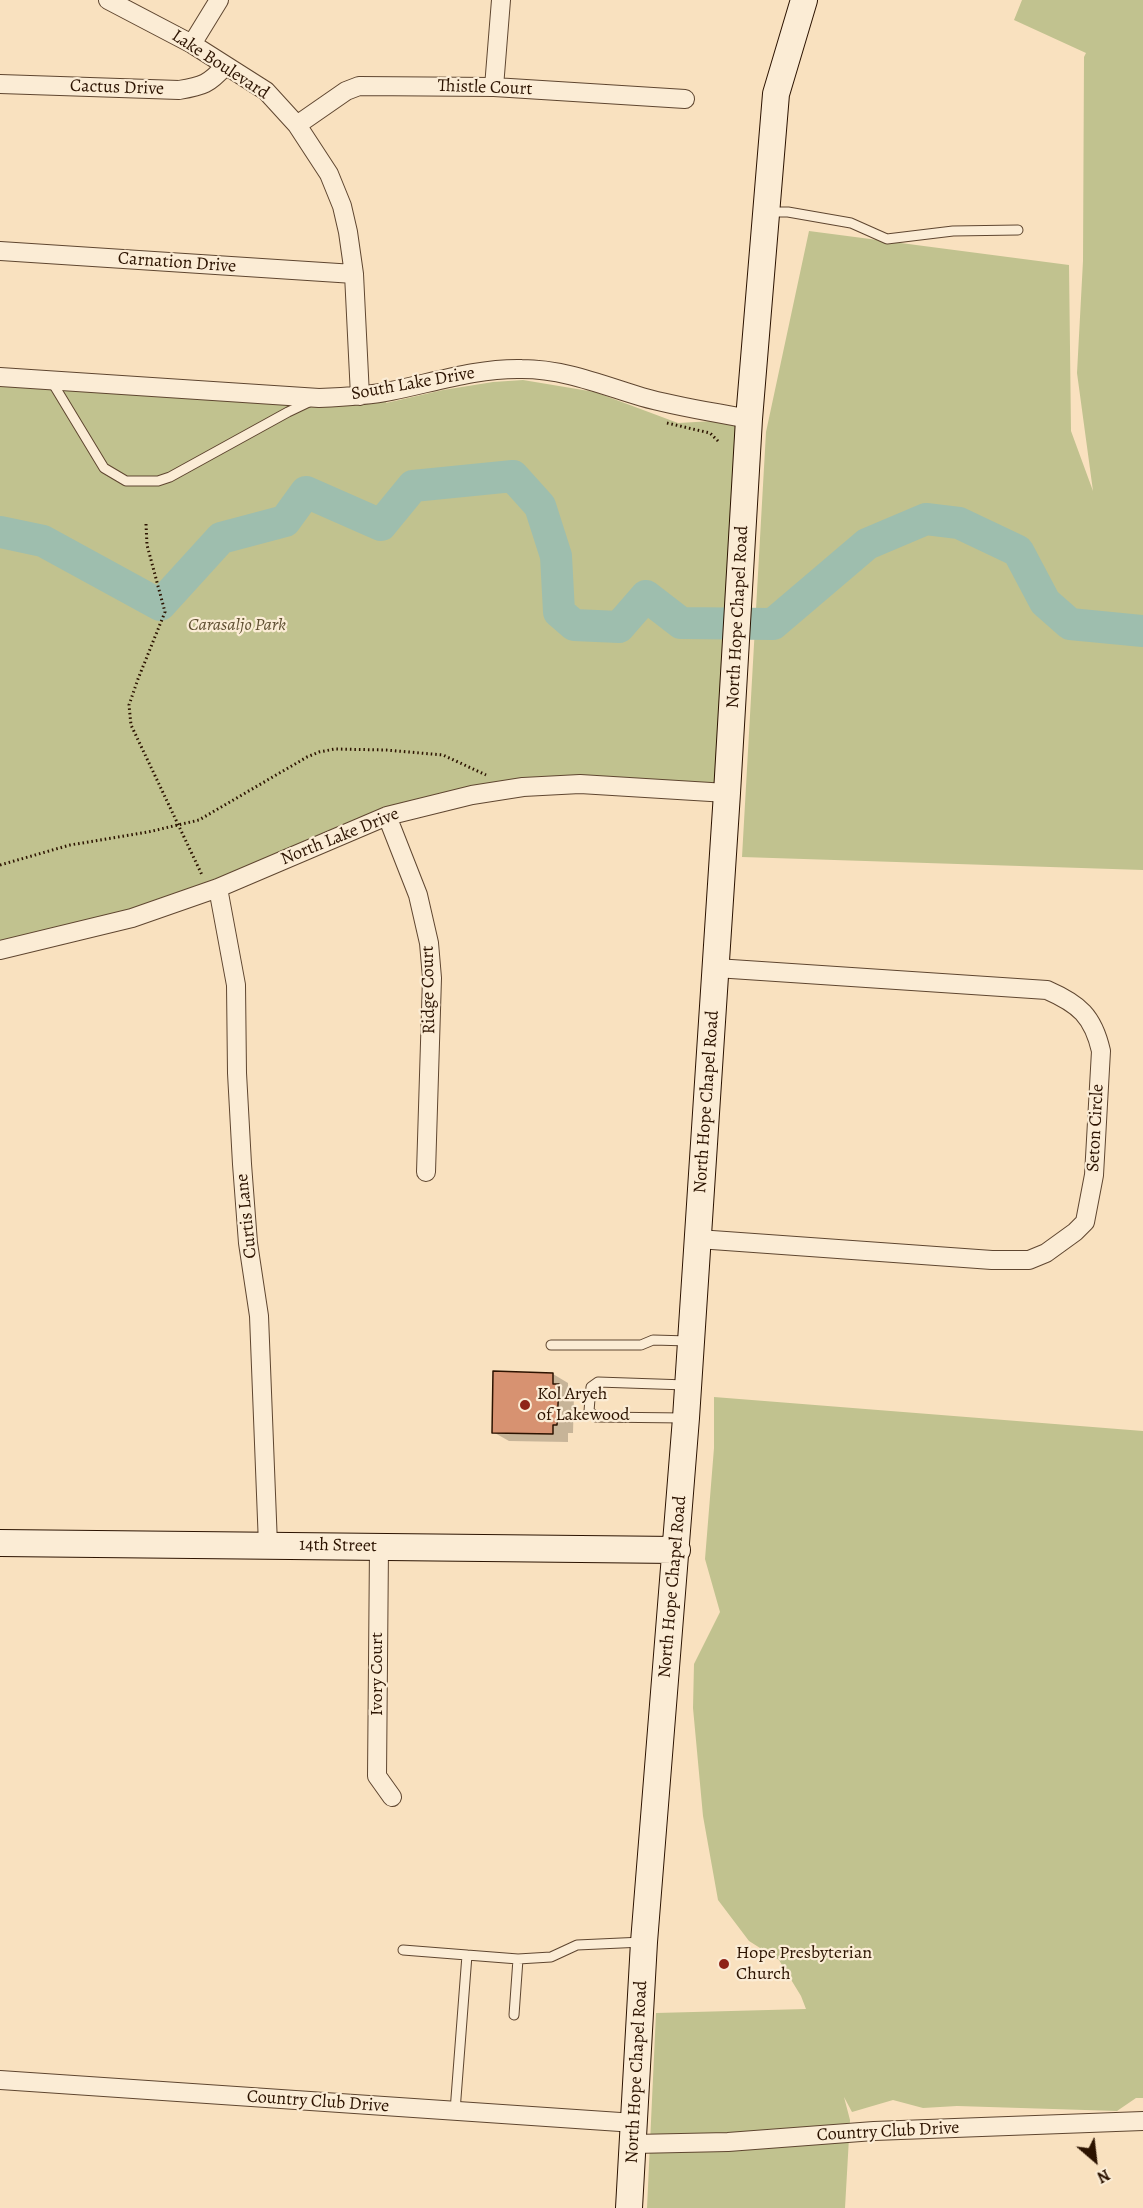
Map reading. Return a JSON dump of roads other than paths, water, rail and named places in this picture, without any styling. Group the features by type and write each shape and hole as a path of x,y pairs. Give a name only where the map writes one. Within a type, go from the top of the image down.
{"main road":[{"name":"North Hope Chapel Road","path":"629,2208 644,1942 686,1418 749,419 776,94 804,0"},
{"name":"14th Street","path":"0,1543 677,1550"}],"street":[{"name":"Lake Boulevard","path":"108,0 192,44 266,91 297,125 328,174 342,206 354,274 360,396"},
{"path":"192,44 219,0"},
{"path":"494,87 501,0"},
{"name":"Cactus Drive","path":"0,84 179,90 201,86 212,80 225,66"},
{"name":"Thistle Court","path":"297,125 346,91 359,86 494,87 685,99"},
{"name":"Carnation Drive","path":"0,251 354,274"},
{"name":"South Lake Drive","path":"0,378 319,398 360,396 494,369 542,369 653,399 749,419"},
{"name":"North Lake Drive","path":"0,950 132,918 213,889 387,816 472,795 580,784 727,793"},
{"name":"Ridge Court","path":"387,816 418,895 429,942 432,978 426,1172"},
{"name":"Curtis Lane","path":"213,889 236,985 237,1074 242,1164 248,1243 259,1316 268,1545"},
{"name":"Seton Circle","path":"698,1239 992,1260 1029,1260 1046,1252 1075,1232 1085,1222 1094,1175 1101,1052 1096,1033 1088,1017 1068,999 1047,990 716,968"},
{"name":"Ivory Court","path":"379,1546 377,1776 392,1797"},
{"name":"Country Club Drive","path":"0,2080 455,2111 634,2134 728,2142 874,2131 1143,2121"}],"lane":[{"path":"767,212 851,223 887,239 952,231 1018,230"},
{"path":"52,382 104,468 126,481 158,481 170,477 288,412 319,398"},
{"path":"551,1345 641,1345 653,1340 691,1341"},
{"path":"686,1418 596,1417 589,1411 591,1387 598,1382 688,1385"},
{"path":"403,1950 518,1959 550,1957 577,1946 644,1942"},
{"path":"455,2111 466,1955"},
{"path":"514,2015 518,1959"}],"waterway":[{"path":"0,532 43,541 160,605 221,538 285,521 306,492 381,525 413,486 513,476 540,506 556,556 559,612 574,625 619,627 646,596 681,623 773,624 867,544 926,519 959,523 1018,551 1045,602 1070,624 1143,631"}],"place":[{"name":"Kol Aryeh of Lakewood","path":"525,1405"},
{"name":"Hope Presbyterian Church","path":"724,1964"}],"park label":[{"name":"Carasaljo Park","path":"237,626"}]}
